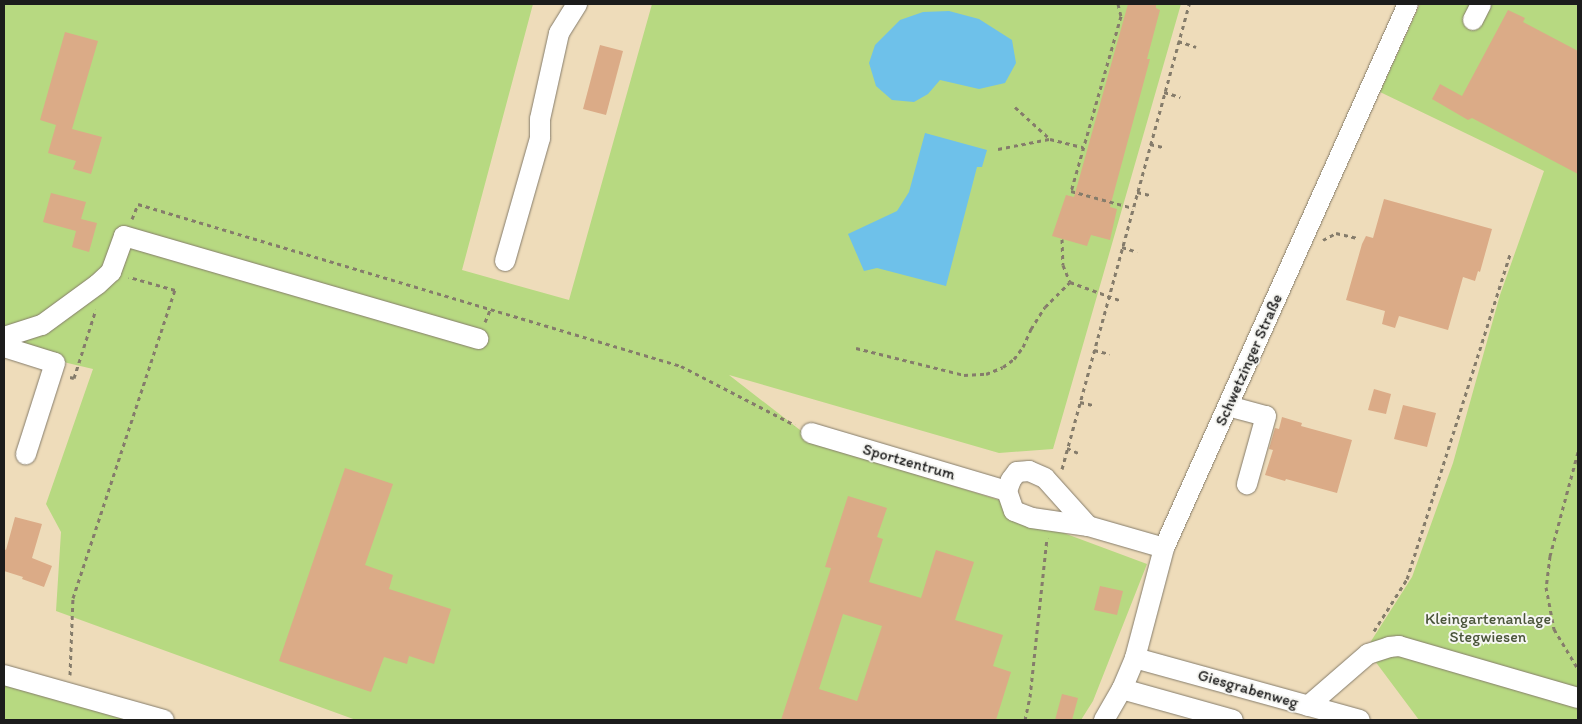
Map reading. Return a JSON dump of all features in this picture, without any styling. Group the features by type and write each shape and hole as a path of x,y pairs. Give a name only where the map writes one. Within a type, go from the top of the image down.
{"street":[{"path":"505,261 540,138 540,119 559,33 577,4"},
{"name":"Schwetzinger Straße","path":"1104,720 1122,689 1136,658 1164,548 1408,4"},
{"path":"4,337 42,325 105,278 124,236 478,339"},
{"path":"4,347 55,363 26,454"},
{"path":"1228,406 1266,416 1247,484"},
{"name":"Sportzentrum","path":"811,433 1007,491"},
{"path":"1088,526 1045,478 1029,471 1017,472 1010,480 1007,491 1014,511 1050,520 1088,526 1164,548"},
{"path":"1308,706 1368,654 1390,647 1408,648 1578,698"},
{"name":"Giesgrabenweg","path":"1136,658 1360,720"},
{"path":"4,675 164,720"},
{"path":"1122,689 1233,720"}],"path":[{"path":"1118,4 1121,16 1071,191 1133,208"},
{"path":"1056,491 1189,4"},
{"path":"1178,41 1196,47"},
{"path":"1164,92 1180,97"},
{"path":"1015,107 1050,139"},
{"path":"998,149 1050,139 1083,148"},
{"path":"1150,144 1163,147"},
{"path":"1137,192 1150,195"},
{"path":"124,236 138,204 681,366 811,433"},
{"path":"1336,234 1357,238"},
{"path":"1062,239 1063,265 1070,282 1122,301"},
{"path":"1122,247 1137,252"},
{"path":"1361,661 1362,650 1407,579 1510,254"},
{"path":"52,372 74,378 101,297 105,278 174,290 73,598 70,694"},
{"path":"856,348 964,375 986,374 1014,359 1023,347 1031,329 1045,307 1070,282"},
{"path":"1094,350 1110,354"},
{"path":"1080,402 1093,405"},
{"path":"1068,448 1078,453"},
{"path":"1578,452 1550,556 1546,587 1554,629 1578,669"},
{"path":"1025,720 1030,697 1050,520"}],"green space":[{"path":"4,4 533,4 462,270 569,300 652,4 1181,4 1053,449 999,453 729,375 818,444 999,500 1061,532 1147,564 1093,701 1081,720 356,720 56,611 61,532 46,504 93,369 4,348"},
{"name":"Kleingartenanlage Stegwiesen","path":"1420,4 1578,4 1578,720 1419,720 1366,649 1412,577 1453,463 1500,295 1544,171 1380,92"},
{"path":"4,682 139,720 4,720"}],"water":[{"path":"949,11 979,19 1012,40 1016,63 1005,83 979,89 940,80 928,94 914,102 892,100 876,86 869,63 875,45 900,20 923,12"},
{"path":"925,133 987,150 982,167 977,167 946,286 877,268 864,271 848,234 897,211 909,192"}],"building":[{"path":"1128,4 1156,4 1156,8 1160,10 1147,59 1150,59 1110,207 1117,209 1110,240 1091,235 1087,246 1052,236 1066,195 1074,197"},
{"path":"1508,10 1525,18 1523,22 1578,51 1578,174 1472,118 1468,120 1432,99 1440,84 1462,96"},
{"path":"65,32 98,41 72,129 102,137 91,174 73,169 76,161 48,153 56,125 40,120"},
{"path":"600,45 623,51 606,115 583,109"},
{"path":"51,193 86,202 81,219 97,223 89,252 72,247 76,231 43,222"},
{"path":"1384,199 1492,229 1480,272 1478,271 1475,281 1463,277 1448,330 1399,316 1395,328 1382,324 1385,311 1346,300 1362,244 1366,236 1373,238"},
{"path":"1374,389 1391,394 1386,414 1368,410"},
{"path":"1403,405 1436,413 1427,447 1394,439"},
{"path":"1282,417 1302,423 1301,426 1352,440 1337,493 1265,475 1273,450 1269,449 1275,428 1279,429"},
{"path":"345,468 393,484 365,565 393,575 389,589 451,609 434,664 409,656 407,664 384,657 371,692 279,661"},
{"path":"848,496 887,508 877,537 883,539 869,582 921,598 936,550 974,562 955,620 1003,635 993,666 1011,672 996,720 781,720 831,568 825,567","holes":["843,614 882,626 857,701 819,689"]},
{"path":"15,517 42,524 32,558 52,566 44,587 4,571 4,549 6,550"},
{"path":"1100,586 1123,591 1117,615 1094,610"},
{"path":"1062,694 1078,698 1072,720 1055,720"}]}
